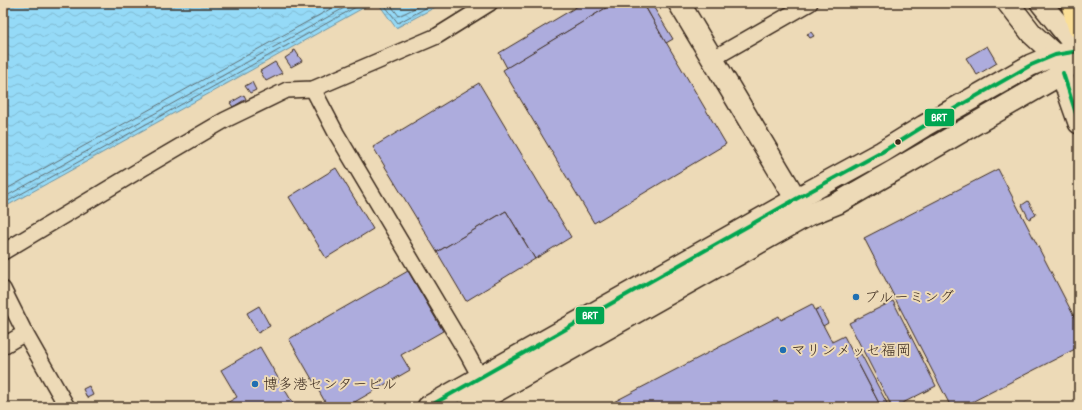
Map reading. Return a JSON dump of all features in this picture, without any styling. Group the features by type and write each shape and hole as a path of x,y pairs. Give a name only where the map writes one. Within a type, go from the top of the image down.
{"highway":[{"path":"1072,3 1079,27"}],"street":[{"path":"3,252 225,120 287,90 313,90 437,36 490,3"},
{"path":"679,3 796,199 808,215"},
{"path":"712,59 810,3"},
{"path":"1008,3 1032,34 1059,64 1079,123"},
{"path":"468,407 808,215 838,203 1079,51 1041,3"},
{"path":"428,407 882,152 924,126 1031,65 1059,64"},
{"path":"313,90 336,133 480,377 486,397"},
{"path":"3,290 25,333 67,407"},
{"path":"3,346 25,333"}],"water":[{"path":"3,3 372,3 3,208"},
{"path":"378,3 443,3 396,28"}],"building":[{"path":"583,3 614,3 507,68 499,53"},
{"path":"614,3 643,3 726,144 594,223 503,70"},
{"path":"651,3 673,39 666,43 645,6"},
{"path":"811,32 814,36 810,38 807,34"},
{"path":"987,46 997,63 977,75 966,58"},
{"path":"295,50 302,61 291,67 285,58"},
{"path":"275,62 282,73 266,81 260,71"},
{"path":"252,82 256,90 250,93 245,86"},
{"path":"479,83 571,237 535,259 506,211 437,252 373,147"},
{"path":"244,95 246,99 233,107 230,103"},
{"path":"336,168 373,229 326,258 289,197"},
{"path":"998,169 1079,326 1079,347 962,407 951,407 864,238"},
{"path":"1028,201 1036,215 1029,219 1022,205"},
{"path":"506,211 535,259 466,301 437,252"},
{"path":"408,271 443,331 401,355 410,370 346,407 328,407 289,339"},
{"path":"893,301 936,386 895,407 892,407 849,323"},
{"name":"マリンメッセ福岡","path":"812,304 832,342 844,336 881,407 604,407 779,316 781,320"},
{"path":"259,306 270,326 258,333 247,313"},
{"path":"820,308 828,323 823,326 815,310"},
{"name":"博多港センタービル","path":"260,347 295,407 220,407 237,397 221,370"},
{"path":"861,354 889,407 881,407 855,357"},
{"path":"89,386 93,395 87,398 83,389"}],"transit line":[{"name":"BRT","path":"428,407 882,152 924,126 1031,65 1055,55 1079,51"},
{"name":"BRT","path":"1063,73 1079,123"}],"place":[{"name":"ブルーミング","path":"856,297"},
{"name":"マリンメッセ福岡","path":"783,350"},
{"name":"博多港センタービル","path":"255,384"}]}
